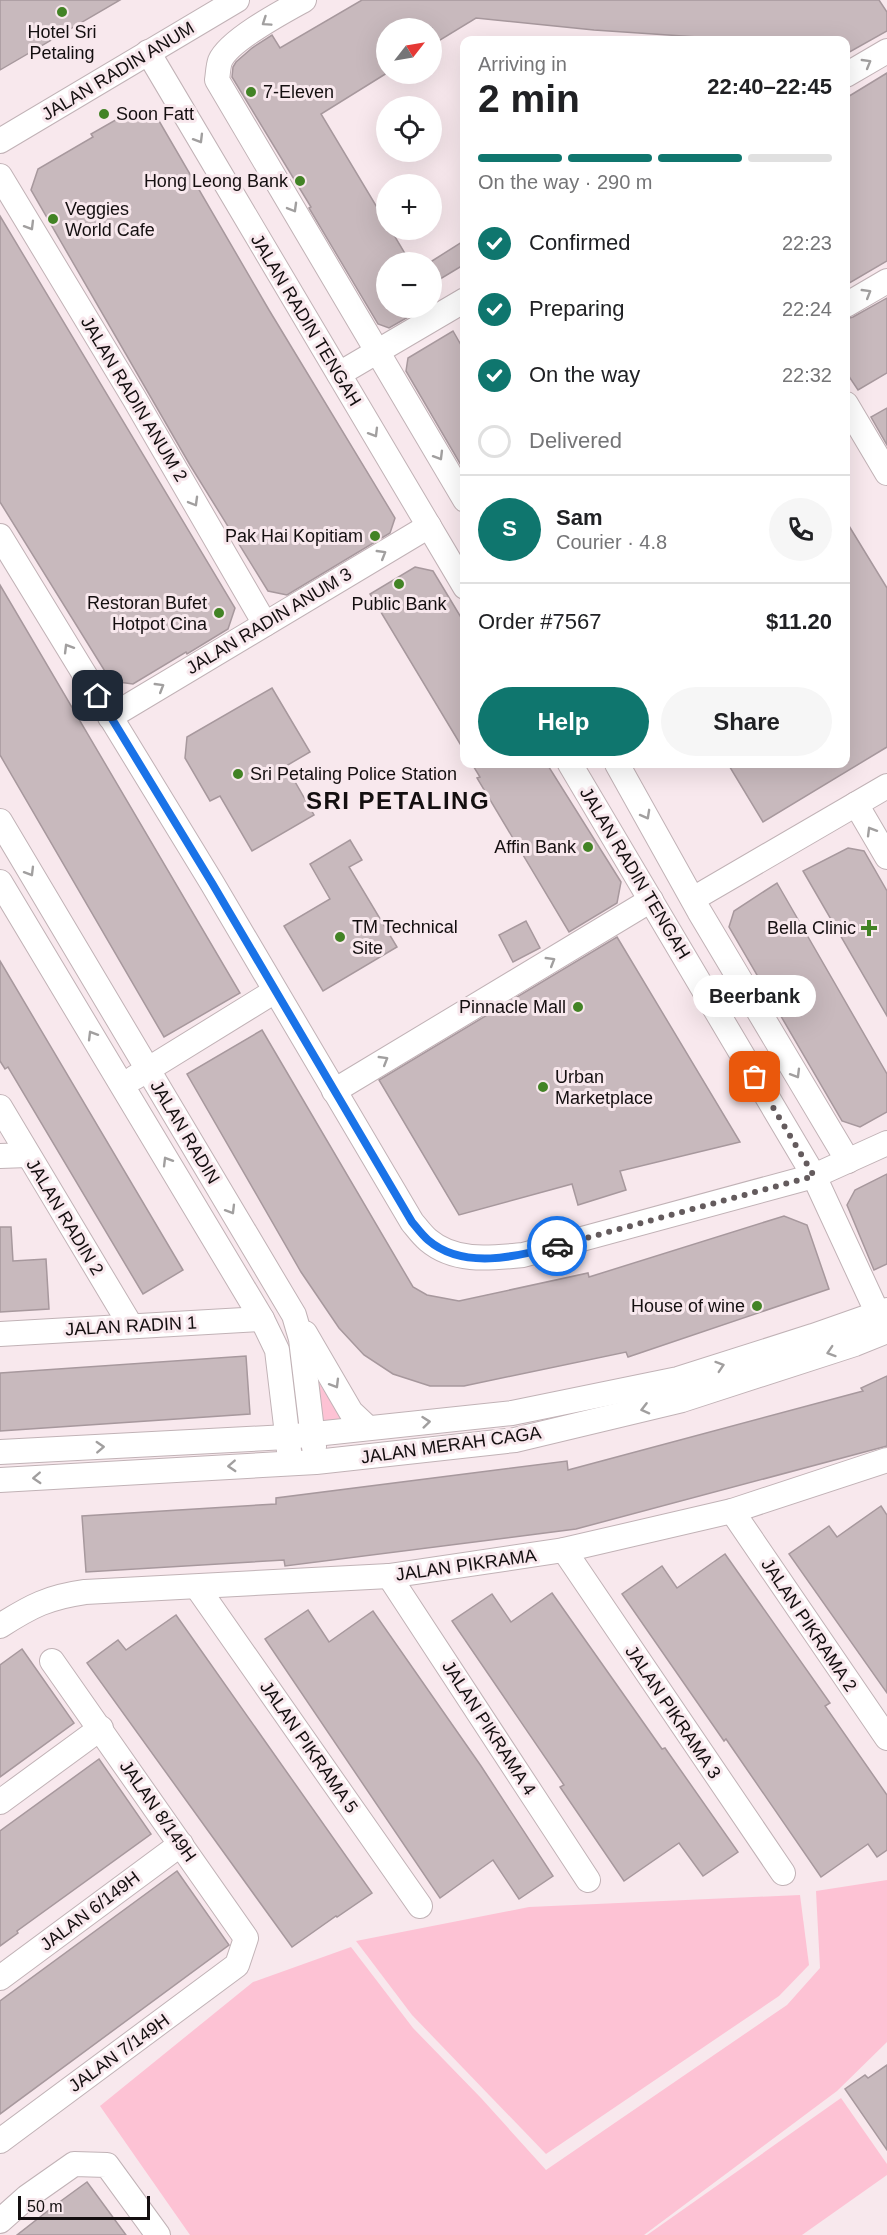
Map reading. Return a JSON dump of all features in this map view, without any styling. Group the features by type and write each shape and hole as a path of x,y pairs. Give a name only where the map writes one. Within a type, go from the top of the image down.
{"street":[{"name":"JALAN RADIN ANUM","path":"0,141 237,0"},
{"path":"304,0 269,20 230,48 220,61 218,80 460,492"},
{"path":"850,73 887,51"},
{"name":"JALAN RADIN TENGAH","path":"148,52 460,579"},
{"name":"JALAN RADIN ANUM 2","path":"0,176 134,399 265,624"},
{"path":"850,304 887,281"},
{"path":"339,374 460,303"},
{"path":"850,411 887,473"},
{"name":"JALAN RADIN ANUM 3","path":"110,717 429,526"},
{"path":"0,536 212,883 412,1222 428,1240 446,1251 464,1257 486,1259 523,1255 814,1176 887,1143"},
{"name":"JALAN RADIN TENGAH","path":"572,768 814,1176 884,1321"},
{"name":"JALAN RADIN TENGAH","path":"619,768 693,899 848,1161"},
{"path":"693,899 887,786"},
{"path":"856,804 887,857"},
{"name":"JALAN RADIN","path":"0,821 294,1316 301,1339 316,1462"},
{"name":"JALAN RADIN","path":"0,882 262,1319 276,1350 290,1462"},
{"path":"334,1091 651,900"},
{"path":"122,1086 275,991"},
{"name":"JALAN RADIN 2","path":"0,1107 131,1326"},
{"path":"0,1156 28,1155"},
{"path":"788,1183 809,1190 829,1210"},
{"path":"294,1316 351,1412 368,1428"},
{"name":"JALAN RADIN 1","path":"0,1334 262,1319"},
{"name":"JALAN MERAH CAGA","path":"0,1452 287,1437 512,1413 678,1379 884,1321"},
{"name":"JALAN MERAH CAGA","path":"0,1480 316,1462 515,1440 682,1400 855,1344 884,1321"},
{"name":"JALAN PIKRAMA","path":"0,1626 34,1605 58,1596 85,1592 389,1576 564,1550 732,1511 887,1461"},
{"name":"JALAN PIKRAMA 2","path":"732,1511 887,1738"},
{"name":"JALAN PIKRAMA 3","path":"564,1550 783,1873"},
{"name":"JALAN PIKRAMA 4","path":"389,1576 588,1880"},
{"name":"JALAN PIKRAMA 5","path":"197,1587 420,1906"},
{"name":"JALAN 8/149H","path":"52,1661 246,1938 237,1965"},
{"path":"0,1802 101,1728"},
{"name":"JALAN 6/149H","path":"0,1978 181,1844"},
{"name":"JALAN 7/149H","path":"0,2141 237,1965"},
{"path":"0,2222 27,2197 74,2164 107,2165 158,2235"}],"shaded area":[{"path":"308,1365 345,1425 315,1429"},
{"path":"887,1880 887,2042 837,2091 644,2235 190,2235 100,2106 253,1982 351,1947 413,2028 546,2170 787,2005 820,1968 816,1891"},
{"path":"800,1895 809,1965 779,1996 546,2154 412,2015 356,1941 529,1907"},
{"path":"841,2098 887,2164 887,2175 802,2235 647,2235"}],"building":[{"path":"0,0 120,0 0,70"},
{"path":"362,0 879,0 887,12 887,31 850,52 850,36 683,36 476,18 442,39 442,18 376,18 376,80 321,114 376,206 376,240 397,240 404,252 376,252 376,318 406,318 389,328 378,324 309,208 311,207 232,77 236,62 272,35 280,48"},
{"path":"887,73 887,261 850,283 850,96"},
{"path":"133,110 155,114 269,310 395,518 390,533 287,595 268,591 190,465 31,190 38,169 93,137 91,134"},
{"path":"0,216 235,608 228,629 133,684 111,681 0,502"},
{"path":"460,243 460,267 442,278 442,255"},
{"path":"887,298 887,373 858,390 850,378 850,318"},
{"path":"453,331 460,343 460,463 406,371 408,358"},
{"path":"887,408 887,445 871,417"},
{"path":"850,528 887,588 887,747 763,822 730,768 850,768"},
{"path":"415,567 433,571 460,616 460,744 370,594"},
{"path":"0,585 240,993 164,1037 0,755"},
{"path":"272,688 310,752 286,766 314,815 252,851 220,796 210,801 185,758 187,737"},
{"path":"474,768 550,768 621,882 617,903 569,932 477,778 480,777"},
{"name":"TM Technical Site","path":"350,840 362,860 349,867 397,947 323,991 284,926 330,899 310,864"},
{"path":"848,848 864,851 887,891 887,1016 803,871"},
{"path":"777,883 887,1074 887,1112 860,1127 842,1121 729,927 734,911"},
{"path":"526,921 540,948 513,962 499,935"},
{"name":"Pinnacle Mall","path":"617,937 740,1142 620,1171 626,1190 578,1205 572,1184 459,1215 379,1080"},
{"path":"0,961 183,1270 143,1294 8,1067 5,1069 0,1061"},
{"path":"262,1030 413,1287 427,1295 459,1301 588,1273 589,1277 784,1216 807,1225 829,1289 628,1357 626,1352 464,1386 430,1386 393,1374 364,1355 339,1328 301,1272 187,1074"},
{"path":"887,1174 887,1264 874,1270 847,1205 855,1190"},
{"path":"0,1227 11,1227 13,1261 46,1259 49,1309 0,1312"},
{"path":"246,1356 250,1414 0,1431 0,1373"},
{"path":"887,1376 887,1446 576,1529 285,1566 284,1560 86,1572 82,1516 276,1504 276,1498 567,1461 568,1470 863,1391 861,1388"},
{"path":"881,1506 887,1515 887,1693 789,1554 829,1526 837,1537"},
{"path":"725,1554 830,1703 825,1706 887,1795 887,1850 877,1857 868,1844 821,1877 622,1594 662,1566 677,1588"},
{"path":"552,1593 738,1852 703,1876 679,1843 624,1881 560,1787 564,1785 452,1621 492,1594 511,1622"},
{"path":"308,1610 329,1642 373,1611 481,1766 553,1876 519,1899 493,1860 440,1898 265,1639"},
{"path":"176,1615 372,1893 292,1947 87,1663 118,1640 126,1650"},
{"path":"22,1649 74,1723 0,1777 0,1665"},
{"path":"99,1759 151,1834 17,1931 18,1933 0,1946 0,1831"},
{"path":"177,1871 229,1945 0,2114 0,2001"},
{"path":"887,2065 887,2150 845,2089 865,2075 868,2078"},
{"path":"87,2182 126,2235 17,2235 54,2206"}],"way so far":[{"path":"557,1246 814,1176 755,1077"}],"place":[{"name":"Hotel Sri Petaling","path":"62,12"},
{"name":"7-Eleven","path":"251,92"},
{"name":"Soon Fatt","path":"104,114"},
{"name":"Hong Leong Bank","path":"300,181"},
{"name":"Veggies World Cafe","path":"53,219"},
{"name":"Pak Hai Kopitiam","path":"375,536"},
{"name":"Public Bank","path":"399,584"},
{"name":"Restoran Bufet Hotpot Cina","path":"219,613"},
{"name":"Sri Petaling Police Station","path":"238,774"},
{"name":"Affin Bank","path":"588,847"},
{"name":"Bella Clinic","path":"869,928"},
{"name":"TM Technical Site","path":"340,937"},
{"name":"Pinnacle Mall","path":"578,1007"},
{"name":"Beerbank","path":"755,1077"},
{"name":"Urban Marketplace","path":"543,1087"},
{"name":"House of wine","path":"757,1306"}],"district":[{"name":"SRI PETALING","path":"398,801"}],"route":[{"path":"98,696 212,883 412,1222 428,1240 446,1251 464,1257 486,1259 523,1255 557,1246"}]}
